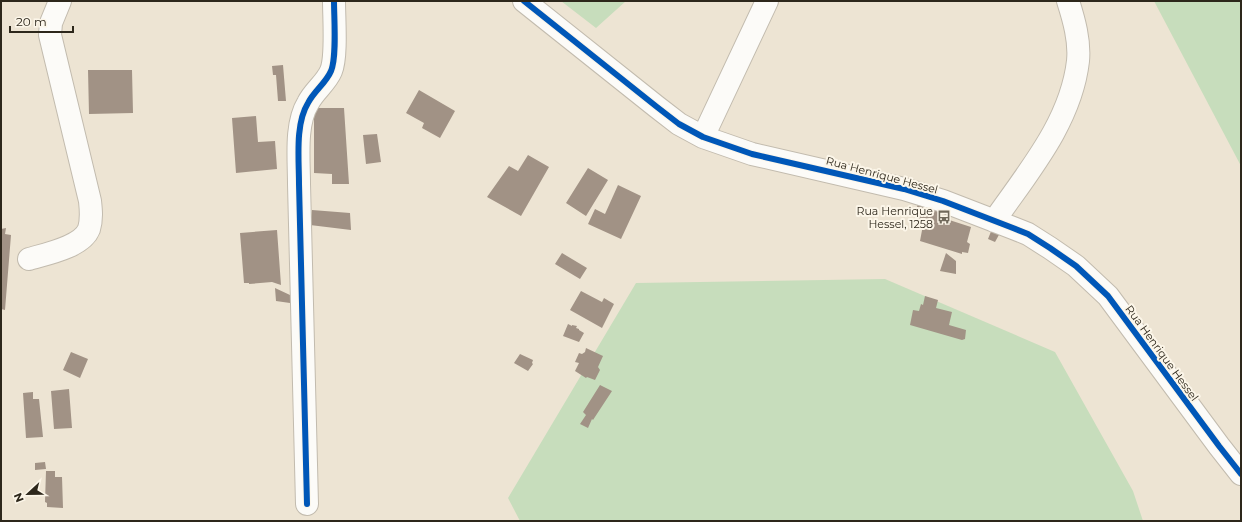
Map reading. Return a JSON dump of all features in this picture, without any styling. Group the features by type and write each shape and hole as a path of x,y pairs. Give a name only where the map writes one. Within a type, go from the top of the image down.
{"street":[{"path":"30,259 65,248 80,240 89,230 92,217 90,201 50,35 51,22 60,1"},
{"path":"306,504 299,184 300,132 302,116 307,104 331,71 334,58 334,1"},
{"name":"Rua Henrique Hessel","path":"524,1 678,124 703,137 752,154 904,189 943,201 1028,234 1050,248 1076,266 1108,296 1241,474"},
{"path":"703,137 767,1"},
{"path":"994,221 1054,132 1070,98 1078,60 1075,26 1068,1"}],"green space":[{"path":"561,1 626,1 596,28"},
{"path":"1154,1 1241,1 1241,166"},
{"path":"885,279 1055,352 1133,491 1143,521 520,521 508,498 636,283"}],"building":[{"path":"283,65 286,101 278,101 276,75 273,75 272,66"},
{"path":"88,70 132,70 133,113 89,114"},
{"path":"419,90 455,111 440,138 422,128 424,123 406,113"},
{"path":"314,108 344,108 349,184 332,184 332,174 314,173"},
{"path":"256,116 258,142 275,141 277,169 236,173 232,118"},
{"path":"377,134 381,162 366,164 363,135"},
{"path":"528,155 549,167 521,216 487,197 509,166 518,171"},
{"path":"588,168 608,180 586,216 566,203"},
{"path":"618,185 641,196 621,239 588,224 595,209 605,214"},
{"path":"918,201 942,207 940,217 971,227 967,242 970,244 968,253 962,252 962,254 920,241 923,225 917,223 919,214 916,214"},
{"path":"312,210 350,213 351,230 310,225"},
{"path":"6,228 5,234 11,235 5,310 1,309 1,229"},
{"path":"992,229 1000,233 995,242 988,239"},
{"path":"277,230 281,285 272,282 244,283 240,233"},
{"path":"562,253 587,268 580,279 555,264"},
{"path":"946,253 956,261 956,274 940,271"},
{"path":"275,288 290,295 290,303 276,301"},
{"path":"581,291 602,302 604,298 614,304 602,328 570,310"},
{"path":"925,296 938,300 936,308 952,312 949,325 966,330 965,339 962,340 910,325 913,310 919,311 921,304 923,305"},
{"path":"568,324 577,326 576,328 584,333 579,342 563,336"},
{"path":"586,348 603,356 598,367 600,370 595,380 586,378 575,371 579,363 575,362 579,353 582,354 585,352"},
{"path":"71,352 88,359 80,378 63,370"},
{"path":"520,354 533,360 533,364 528,371 514,363"},
{"path":"600,385 612,391 593,420 592,419 588,428 580,424 586,415 583,412"},
{"path":"69,389 72,428 54,429 51,391"},
{"path":"33,392 33,399 39,399 43,437 26,438 23,393"},
{"path":"45,462 46,469 35,470 35,463"},
{"path":"46,471 55,471 55,477 62,477 63,508 47,507 47,503 45,502"}],"cycle path":[{"path":"307,504 298,153 299,131 304,111 329,75 333,65 335,47 334,1"},
{"path":"524,1 679,124 703,137 752,154 904,189 943,201 1028,234 1050,248 1076,266 1108,296 1241,474"}],"place":[{"name":"Rua Henrique Hessel, 1258","path":"944,217"}]}
